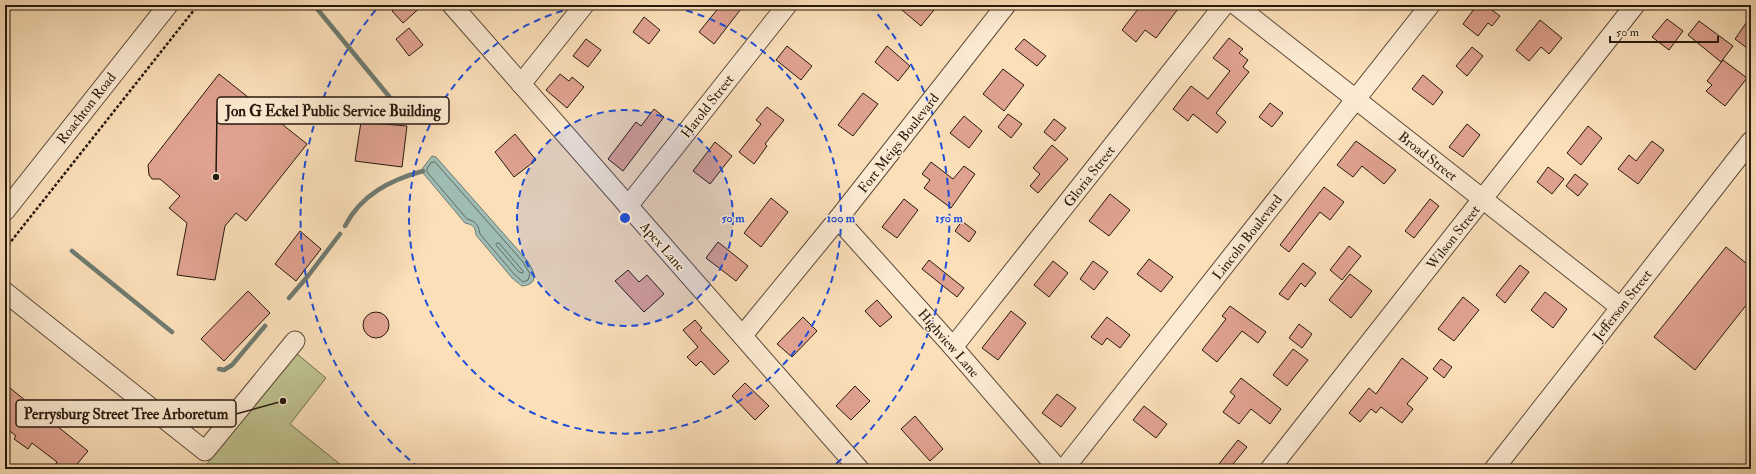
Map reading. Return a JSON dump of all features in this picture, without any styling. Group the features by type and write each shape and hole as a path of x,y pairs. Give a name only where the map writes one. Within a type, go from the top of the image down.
{"street":[{"name":"Roachton Road","path":"5,211 168,5"},
{"name":"Apex Lane","path":"452,5 859,469"},
{"path":"522,84 584,5"},
{"name":"Harold Street","path":"628,206 787,5"},
{"name":"Fort Meigs Boulevard","path":"742,335 838,219 1006,5"},
{"name":"Gloria Street","path":"953,347 1224,5"},
{"name":"Broad Street","path":"1236,5 1620,307"},
{"name":"Lincoln Boulevard","path":"1064,469 1430,5"},
{"name":"Wilson Street","path":"1270,469 1635,5"},
{"name":"Jefferson Street","path":"1494,469 1751,141"},
{"name":"Highview Lane","path":"838,219 953,347 1058,469"},
{"path":"5,292 205,451 295,341"}],"path":[{"path":"5,249 198,5"}],"green space":[{"path":"296,353 326,378 290,424 346,469 203,469"}],"water":[{"path":"432,156 436,157 526,259 533,272 534,279 532,282 528,285 522,286 512,278 476,235 474,227 465,223 423,173 422,169"}],"building":[{"path":"398,5 423,5 403,23 392,11"},
{"path":"721,5 744,5 714,44 699,32"},
{"path":"896,5 938,5 921,26"},
{"path":"1141,5 1181,5 1156,38 1145,30 1136,42 1122,30"},
{"path":"1477,5 1485,5 1500,16 1492,26 1488,23 1478,36 1463,24"},
{"path":"1751,16 1751,51 1735,39"},
{"path":"644,17 660,30 649,44 633,32"},
{"path":"1667,19 1683,31 1669,50 1652,37"},
{"path":"1540,20 1562,38 1549,54 1541,47 1529,61 1516,50"},
{"path":"1699,21 1733,46 1721,62 1688,35"},
{"path":"409,28 423,45 409,56 396,39"},
{"path":"1229,38 1243,49 1239,53 1248,60 1243,67 1249,72 1216,113 1226,122 1217,133 1193,114 1188,121 1173,109 1191,86 1208,99 1230,71 1213,58"},
{"path":"586,39 601,50 588,67 573,56"},
{"path":"1024,39 1046,56 1037,66 1015,49"},
{"path":"787,46 812,66 801,80 776,60"},
{"path":"887,46 910,66 898,81 875,62"},
{"path":"1472,47 1483,56 1467,76 1456,66"},
{"path":"1723,60 1747,78 1725,106 1706,91 1712,85 1707,81"},
{"path":"1003,69 1024,85 1004,111 983,94"},
{"path":"219,74 307,144 246,221 236,213 225,226 215,280 177,275 187,223 169,208 180,196 160,179 152,179 149,175 148,165"},
{"path":"560,74 569,81 572,77 584,87 567,108 546,90"},
{"path":"1423,75 1443,92 1433,105 1412,89"},
{"path":"863,93 878,104 853,136 838,125"},
{"path":"1270,103 1283,113 1272,127 1259,117"},
{"path":"767,107 784,120 765,144 767,146 754,164 739,152 761,124 756,120"},
{"path":"654,109 664,117 623,171 608,159 636,122 641,126"},
{"path":"1008,114 1022,124 1011,138 998,127"},
{"path":"964,116 982,131 969,148 950,133"},
{"path":"1054,119 1066,128 1055,141 1044,132"},
{"path":"361,122 407,126 402,167 355,161"},
{"path":"1467,124 1480,135 1463,157 1449,147"},
{"path":"1588,126 1602,138 1581,165 1567,153"},
{"path":"515,134 536,160 514,177 495,152"},
{"path":"1356,141 1396,170 1384,184 1362,166 1353,177 1337,165"},
{"path":"1652,141 1664,150 1638,184 1618,169 1629,155 1636,161"},
{"path":"715,142 732,156 710,184 693,171"},
{"path":"1052,145 1068,159 1038,193 1030,186 1040,174 1033,168"},
{"path":"931,162 953,179 964,166 975,174 951,208 924,188 930,180 922,174"},
{"path":"1548,167 1564,179 1552,194 1537,182"},
{"path":"1575,174 1588,184 1578,196 1566,186"},
{"path":"1324,187 1344,202 1330,220 1320,212 1289,252 1280,245"},
{"path":"1110,194 1130,210 1109,236 1089,221"},
{"path":"771,198 788,212 761,247 744,233"},
{"path":"904,199 918,210 897,238 882,227"},
{"path":"1430,199 1439,206 1414,238 1405,231"},
{"path":"962,221 976,232 969,242 955,231"},
{"path":"300,231 321,249 296,281 275,264"},
{"path":"718,242 748,266 736,281 706,258"},
{"path":"1349,246 1361,256 1342,280 1330,270"},
{"path":"1726,247 1751,267 1751,299 1695,370 1654,337"},
{"path":"1149,259 1173,277 1161,292 1137,274"},
{"path":"929,260 964,288 957,297 922,269"},
{"path":"1053,261 1068,273 1049,297 1034,285"},
{"path":"1093,261 1108,272 1094,290 1080,279"},
{"path":"1303,263 1316,273 1305,287 1301,283 1288,300 1279,294"},
{"path":"1520,265 1529,272 1505,303 1496,295"},
{"path":"628,270 639,282 647,275 664,294 644,312 615,281"},
{"path":"1350,274 1372,291 1351,318 1329,300"},
{"path":"248,291 270,313 224,361 201,339"},
{"path":"1545,292 1567,309 1553,328 1531,310"},
{"path":"1463,297 1479,310 1454,341 1438,329"},
{"path":"877,300 892,317 880,327 865,311"},
{"path":"1230,306 1266,332 1258,343 1242,331 1217,362 1202,350 1226,319 1222,316"},
{"path":"1011,311 1026,323 998,360 982,348"},
{"path":"376,312 385,316 389,325 385,334 376,338 367,334 363,325 367,316"},
{"path":"803,317 817,331 792,357 777,344"},
{"path":"1107,317 1130,335 1120,348 1107,338 1102,345 1091,337"},
{"path":"695,320 702,328 700,330 729,361 714,375 701,361 696,366 687,357 698,347 683,330"},
{"path":"1299,324 1312,334 1302,348 1289,338"},
{"path":"1293,349 1308,360 1287,386 1273,375"},
{"path":"1402,358 1428,378 1407,404 1413,409 1402,423 1381,407 1376,413 1371,409 1360,422 1349,413 1369,388 1376,394"},
{"path":"1441,359 1452,367 1444,378 1433,369"},
{"path":"1241,378 1281,409 1270,424 1251,409 1239,424 1223,412 1235,396 1230,392"},
{"path":"745,383 769,406 755,420 732,396"},
{"path":"5,384 88,451 73,469 52,469 57,462 32,443 28,449 14,439 16,436 5,427"},
{"path":"855,386 870,401 851,420 836,406"},
{"path":"1057,394 1076,408 1061,427 1042,413"},
{"path":"1144,406 1167,424 1156,438 1133,420"},
{"path":"915,416 943,449 930,461 901,429"},
{"path":"1238,440 1247,447 1229,469 1215,469"}],"waterway":[{"path":"314,5 392,100"},
{"path":"345,226 359,206 368,197 388,184 423,171"},
{"path":"289,298 340,234"},
{"path":"72,251 172,332"},
{"path":"219,369 224,370 232,365 265,326"}],"place":[{"name":"Jon G Eckel Public Service Building","path":"216,177"},
{"name":"Perrysburg Street Tree Arboretum","path":"283,401"}]}
